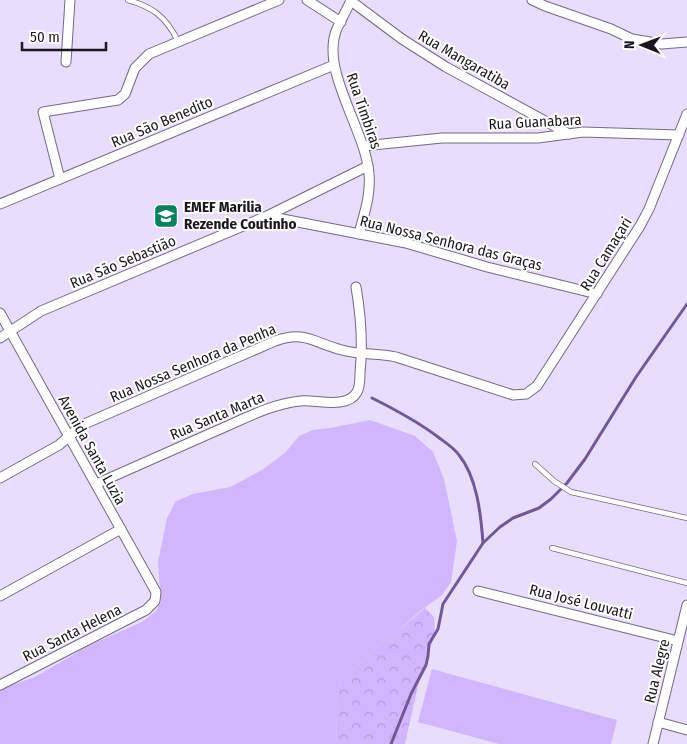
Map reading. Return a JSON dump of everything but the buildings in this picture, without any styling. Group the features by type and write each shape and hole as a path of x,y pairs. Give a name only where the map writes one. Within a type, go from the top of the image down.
{"street":[{"path":"66,62 70,0"},
{"path":"60,179 42,112 118,100 125,94 133,72 149,54 279,0"},
{"path":"307,0 341,22"},
{"name":"Rua Timbiras","path":"351,0 336,31 334,65 363,146 368,166 370,193 359,234"},
{"name":"Rua Mangaratiba","path":"351,0 402,39 446,67 569,134"},
{"path":"532,0 611,29 632,39 662,44 687,42"},
{"name":"Rua São Benedito","path":"0,204 334,65"},
{"name":"Rua Camaçari","path":"526,394 536,386 631,242 649,209 687,114"},
{"name":"Rua Guanabara","path":"363,146 433,139 538,138 595,132 679,135"},
{"name":"Rua São Sebastião","path":"0,338 41,311 267,216 368,166"},
{"name":"Rua Nossa Senhora das Graças","path":"267,216 406,243 487,267 597,294"},
{"path":"356,287 361,315 362,353"},
{"name":"Avenida Santa Luzia","path":"0,312 154,587 156,592 155,601"},
{"name":"Rua Nossa Senhora da Penha","path":"0,478 54,449 82,425 282,338 304,337 342,350 396,357 514,395 526,394"},
{"name":"Rua Santa Marta","path":"96,484 277,406 302,400 336,403 348,399 357,392 362,353"},
{"path":"0,596 122,529"},
{"name":"Rua José Louvatti","path":"478,591 678,641"},
{"name":"Rua Santa Helena","path":"0,685 146,610 155,601"},
{"name":"Rua Alegre","path":"653,744 687,605"},
{"path":"658,722 687,730"}],"lane":[{"path":"128,0 157,12 169,25 178,41"},
{"path":"535,464 554,481 571,492 687,518"},
{"path":"552,548 687,583"}],"green space":[{"path":"370,420 415,436 433,452 444,479 457,541 451,582 442,595 380,644 363,662 343,676 338,687 336,744 0,744 0,689 35,677 90,645 142,622 156,611 161,602 158,562 167,518 176,501 193,494 230,487 262,470 285,453 299,436 313,430"},
{"path":"425,608 434,617 435,634 419,681 405,744 336,744 338,687 343,676 363,662 380,644"},
{"path":"432,669 617,720 611,744 499,744 418,722"}],"waterway":[{"path":"391,744 411,694 426,665 429,644 438,629 443,604 483,543 513,518 539,508 567,483 585,459 636,377 687,304"},
{"path":"372,398 422,426 450,446 459,455 474,485 483,543"}],"place":[{"name":"EMEF Marilia Rezende Coutinho","path":"166,216"}]}
